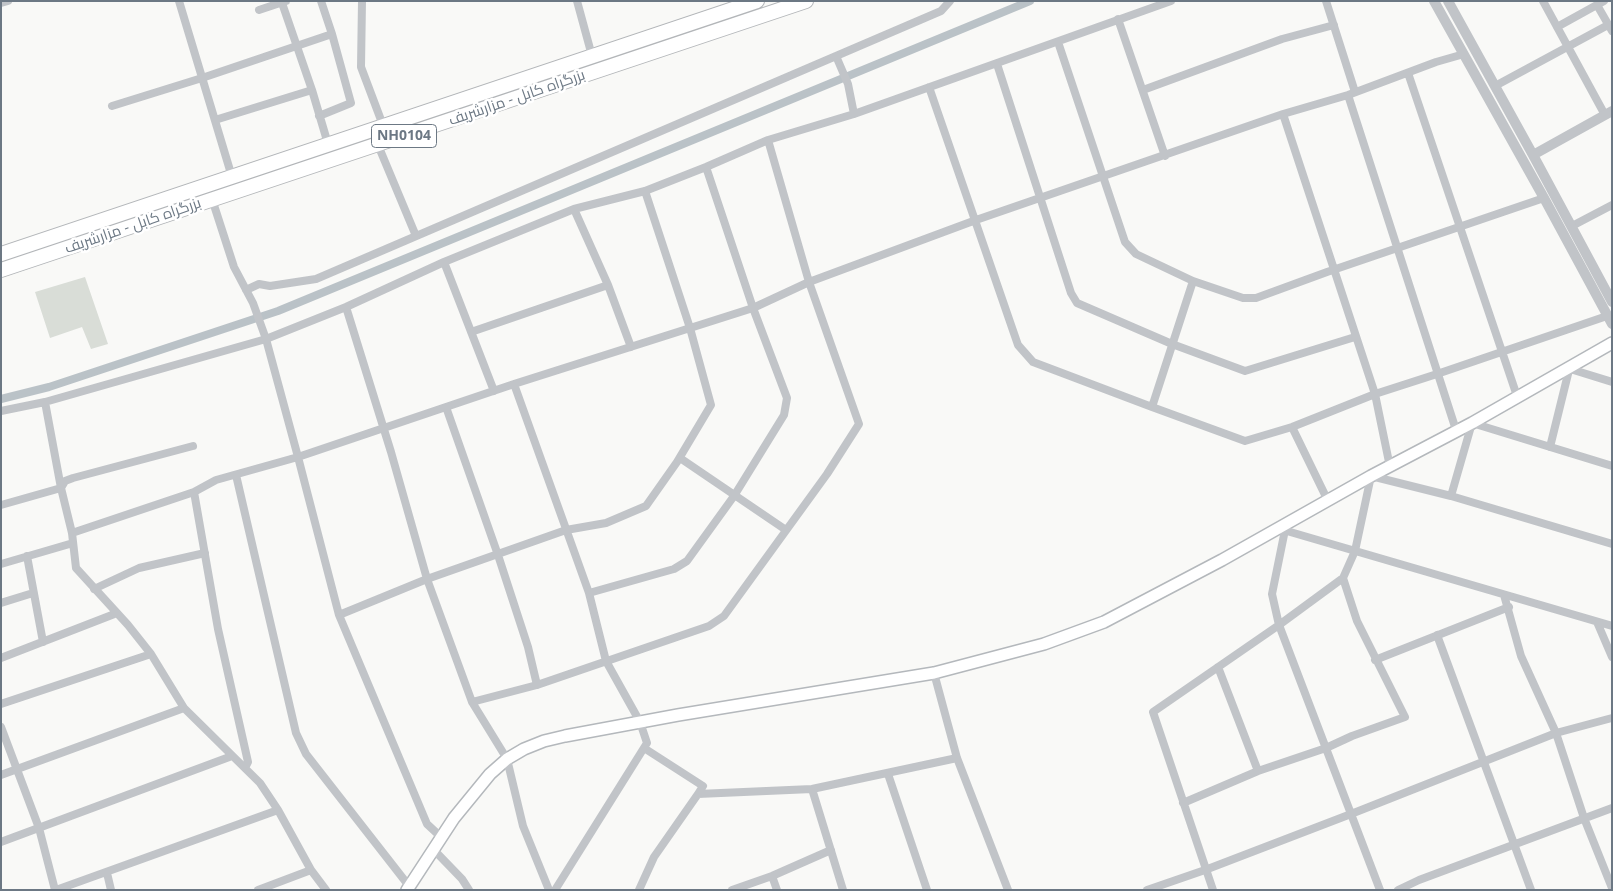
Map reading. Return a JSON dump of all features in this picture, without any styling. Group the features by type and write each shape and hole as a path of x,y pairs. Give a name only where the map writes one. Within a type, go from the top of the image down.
{"highway":[{"name":"بزرگراه کابل - مزارشریف","path":"1,254 592,56 733,5 757,1"},
{"name":"بزرگراه کابل - مزارشریف","path":"1,270 806,1"}],"main road":[{"path":"408,888 454,818 490,774 507,759 524,749 544,741 640,722 934,673 1044,644 1104,622 1282,529 1371,476 1472,423 1612,343"}],"street":[{"path":"1,3 8,1"},
{"path":"179,1 232,177"},
{"path":"319,116 351,103 321,1"},
{"path":"362,1 361,67 383,127 383,143 416,236"},
{"path":"576,1 592,56"},
{"path":"246,290 259,284 270,286 316,279 940,11 950,1"},
{"path":"1,411 45,402 266,339 444,262 574,209 645,191 706,168 768,140 854,114 1171,1"},
{"path":"1326,1 1351,93 1456,430"},
{"path":"929,87 1018,346 1032,362 1245,441 1292,427 1375,394 1503,352 1610,320 1434,1"},
{"path":"1448,1 1534,155 1612,302"},
{"path":"1534,155 1609,113 1543,1"},
{"path":"259,10 284,2 328,144"},
{"path":"1495,86 1568,46 1610,28 1601,3 1557,27"},
{"path":"1118,20 1165,156"},
{"path":"1143,90 1282,39 1334,25"},
{"path":"112,106 332,34"},
{"path":"1058,42 1125,242 1136,254 1193,281 1243,298 1256,298 1458,226 1544,198"},
{"path":"72,533 194,492 216,480 298,457 514,384 753,308 809,282 976,220 1464,54"},
{"path":"836,56 848,84 854,114"},
{"path":"997,64 1071,293 1077,303 1172,344 1244,371 1355,337"},
{"path":"1408,72 1458,226 1517,396"},
{"path":"215,120 312,90"},
{"path":"1283,114 1375,394 1390,467"},
{"path":"472,702 537,685 709,626 724,616 827,474 860,424 809,282 768,140"},
{"path":"589,593 674,570 687,561 734,496 784,415 787,398 753,308 706,168"},
{"path":"339,615 427,579 566,530 606,523 646,506 680,458 711,405 690,328 645,191"},
{"path":"212,199 234,267 252,303 266,339 339,615 427,824 441,837"},
{"path":"1572,226 1612,205"},
{"path":"574,209 608,285 631,347"},
{"path":"444,262 494,391"},
{"path":"1152,407 1193,281"},
{"path":"471,332 608,285"},
{"path":"346,306 382,428 391,452 427,579 472,702 507,759 523,826 549,890"},
{"path":"1550,447 1568,369 1612,382"},
{"path":"514,384 589,593 606,661 640,722 647,743 555,890"},
{"path":"45,402 61,488 72,533 76,568 151,654 184,708 260,783 278,810 311,870 326,890"},
{"path":"446,407 498,555 528,647 537,685"},
{"path":"1451,496 1472,423 1612,466"},
{"path":"1292,427 1328,501"},
{"path":"1,505 61,488 65,481 73,478 194,446"},
{"path":"680,458 786,530"},
{"path":"236,475 296,733 306,754 408,888"},
{"path":"1212,890 1153,712 1279,625 1343,578 1355,551 1371,476 1451,496 1612,544"},
{"path":"194,492 218,629 248,762 245,768"},
{"path":"1380,890 1279,625 1272,594 1282,529 1612,626"},
{"path":"1,564 73,543"},
{"path":"94,589 139,568 205,553"},
{"path":"27,556 43,642"},
{"path":"1183,802 1258,771 1326,748 1352,736 1405,717 1357,621 1343,578"},
{"path":"1,603 33,593"},
{"path":"1504,595 1521,656 1556,733 1584,818 1612,888"},
{"path":"1375,660 1509,608"},
{"path":"1,658 117,613"},
{"path":"1597,622 1612,657"},
{"path":"1437,635 1531,890"},
{"path":"1,704 151,654"},
{"path":"1218,667 1258,771"},
{"path":"934,673 957,758 1008,890"},
{"path":"1,775 184,708"},
{"path":"1147,890 1205,870 1351,814 1556,733 1612,718"},
{"path":"1,727 39,828 55,890 278,810"},
{"path":"639,890 654,857 703,786 644,748"},
{"path":"1,842 232,756"},
{"path":"698,794 812,789 957,758"},
{"path":"888,774 927,890"},
{"path":"812,789 843,890"},
{"path":"1398,890 1418,880 1612,808"},
{"path":"433,849 462,879 469,890"},
{"path":"732,890 772,876 831,850"},
{"path":"258,890 311,870"},
{"path":"106,873 111,890"},
{"path":"772,876 777,890"}],"shaded area":[{"path":"85,277 108,344 91,349 82,327 50,338 35,292"}],"waterway":[{"path":"1,399 49,387 278,311 1030,1"}]}
